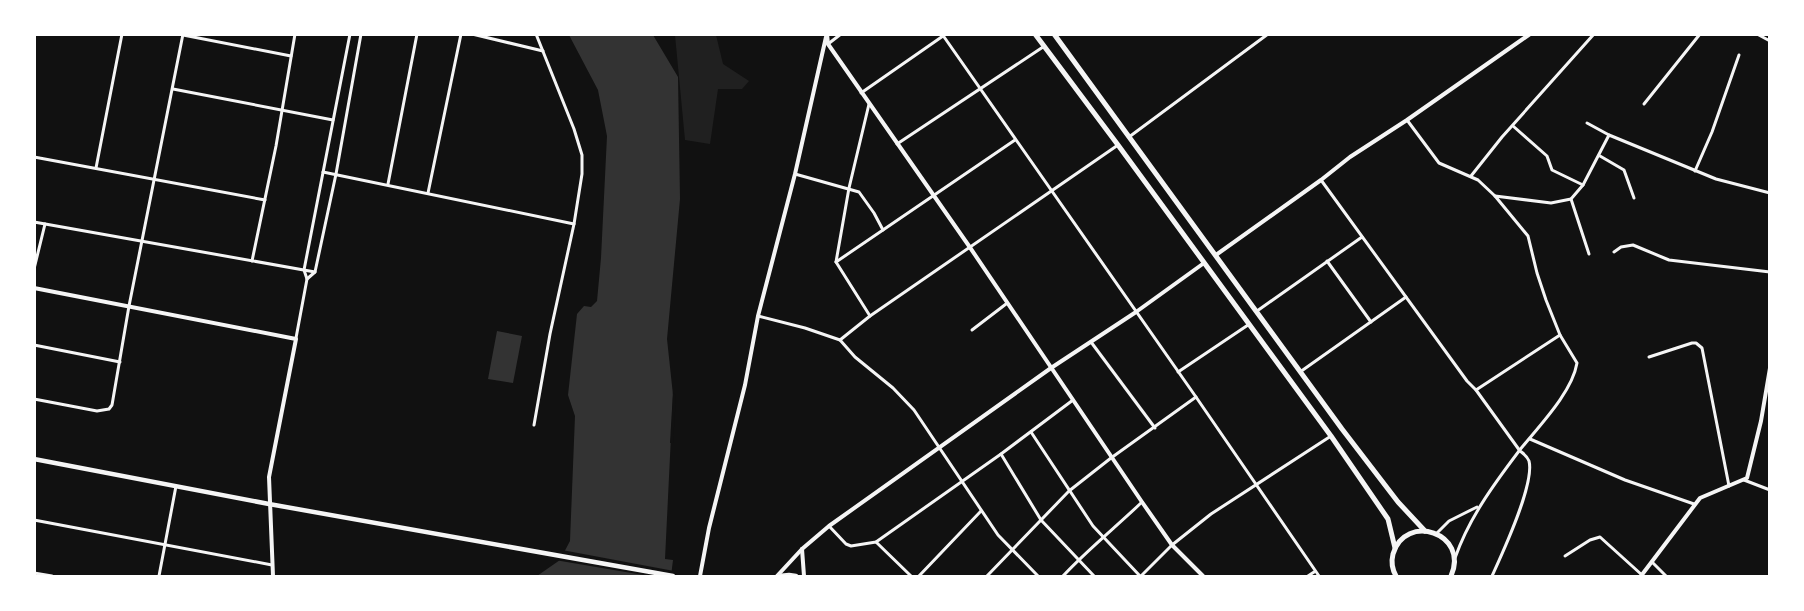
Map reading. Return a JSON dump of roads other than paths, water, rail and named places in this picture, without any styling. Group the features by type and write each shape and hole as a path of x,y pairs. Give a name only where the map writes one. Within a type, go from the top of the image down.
{"highway":[{"path":"1035,34 1250,324 1388,519 1395,548 1392,559 1394,576"},
{"path":"1054,34 1342,429 1398,502 1425,531"},
{"path":"1118,145 1129,137"},
{"path":"1204,263 1216,255"},
{"path":"1331,436 1342,429"},
{"path":"1395,548 1409,534 1425,531 1436,534 1449,544 1455,560 1451,576"}],"main road":[{"path":"34,459 269,504 673,576"},
{"path":"778,576 796,576"}],"street":[{"path":"96,169 122,34"},
{"path":"252,261 295,34"},
{"path":"273,576 269,504 272,458 307,279 304,270 350,34"},
{"path":"307,279 315,272 336,174 361,34"},
{"path":"388,184 417,34"},
{"path":"428,193 462,34"},
{"path":"472,34 543,51"},
{"path":"534,425 582,174 582,155 574,129 536,34"},
{"path":"826,34 828,44 969,246 1111,458 1172,544 1203,576"},
{"path":"700,576 709,528 745,385 758,316 795,174 826,34"},
{"path":"828,44 841,34"},
{"path":"1129,137 1268,34"},
{"path":"1216,255 1350,157 1530,34"},
{"path":"1471,176 1593,34"},
{"path":"1644,104 1700,34"},
{"path":"1757,34 1770,41"},
{"path":"34,399 104,411 112,405 129,306 183,35 291,56"},
{"path":"861,93 943,35 1196,397 1314,572 1319,576"},
{"path":"897,144 1043,47"},
{"path":"1695,171 1740,55"},
{"path":"173,89 334,120"},
{"path":"869,104 849,188 836,262 870,316"},
{"path":"1407,120 1439,163 1471,176 1495,196 1528,236 1537,273 1560,335 1576,360 1577,366 1549,416 1479,507 1463,536 1455,560"},
{"path":"1587,123 1609,135 1695,171 1770,193"},
{"path":"1512,126 1547,156 1552,170 1583,185"},
{"path":"1495,196 1551,203 1571,199 1583,185 1609,135"},
{"path":"836,262 1016,139"},
{"path":"840,340 969,246 1052,192 1118,145"},
{"path":"1600,156 1624,170 1634,198"},
{"path":"34,157 265,200"},
{"path":"323,172 574,225"},
{"path":"795,174 859,192 874,213 882,230"},
{"path":"1321,180 1467,381 1530,463 1526,486 1510,535 1492,576"},
{"path":"1571,199 1589,254"},
{"path":"34,222 315,272"},
{"path":"34,269 45,224"},
{"path":"1257,311 1362,237"},
{"path":"1614,252 1621,247 1634,245 1669,260 1770,272"},
{"path":"1327,261 1371,322"},
{"path":"778,576 802,549 829,526 1051,368 1136,312 1204,263"},
{"path":"34,288 296,339"},
{"path":"1300,372 1406,297"},
{"path":"972,330 1006,304"},
{"path":"758,316 840,340 855,357 886,381 914,410 998,535 1038,576"},
{"path":"1178,372 1250,324"},
{"path":"1476,390 1560,335"},
{"path":"1090,341 1155,428"},
{"path":"1649,357 1696,342 1702,348 1729,486"},
{"path":"34,345 120,362"},
{"path":"1565,556 1590,540 1600,537 1642,576 1700,498 1744,480 1748,475 1770,368"},
{"path":"987,576 1069,491 1196,397"},
{"path":"829,526 846,544 851,546 876,542 962,483 1073,400"},
{"path":"1031,432 1094,526 1140,576 1172,544 1211,514 1331,436"},
{"path":"1530,439 1625,480 1694,504"},
{"path":"1001,454 1041,520 1094,576"},
{"path":"1744,480 1770,490"},
{"path":"159,576 176,486"},
{"path":"1063,576 1142,502"},
{"path":"1436,534 1449,521 1479,507"},
{"path":"919,576 981,511"},
{"path":"34,520 272,565"},
{"path":"876,542 911,576"},
{"path":"802,549 804,576"},
{"path":"1652,562 1666,576"},
{"path":"1308,576 1314,572"},
{"path":"34,573 52,576"}]}
